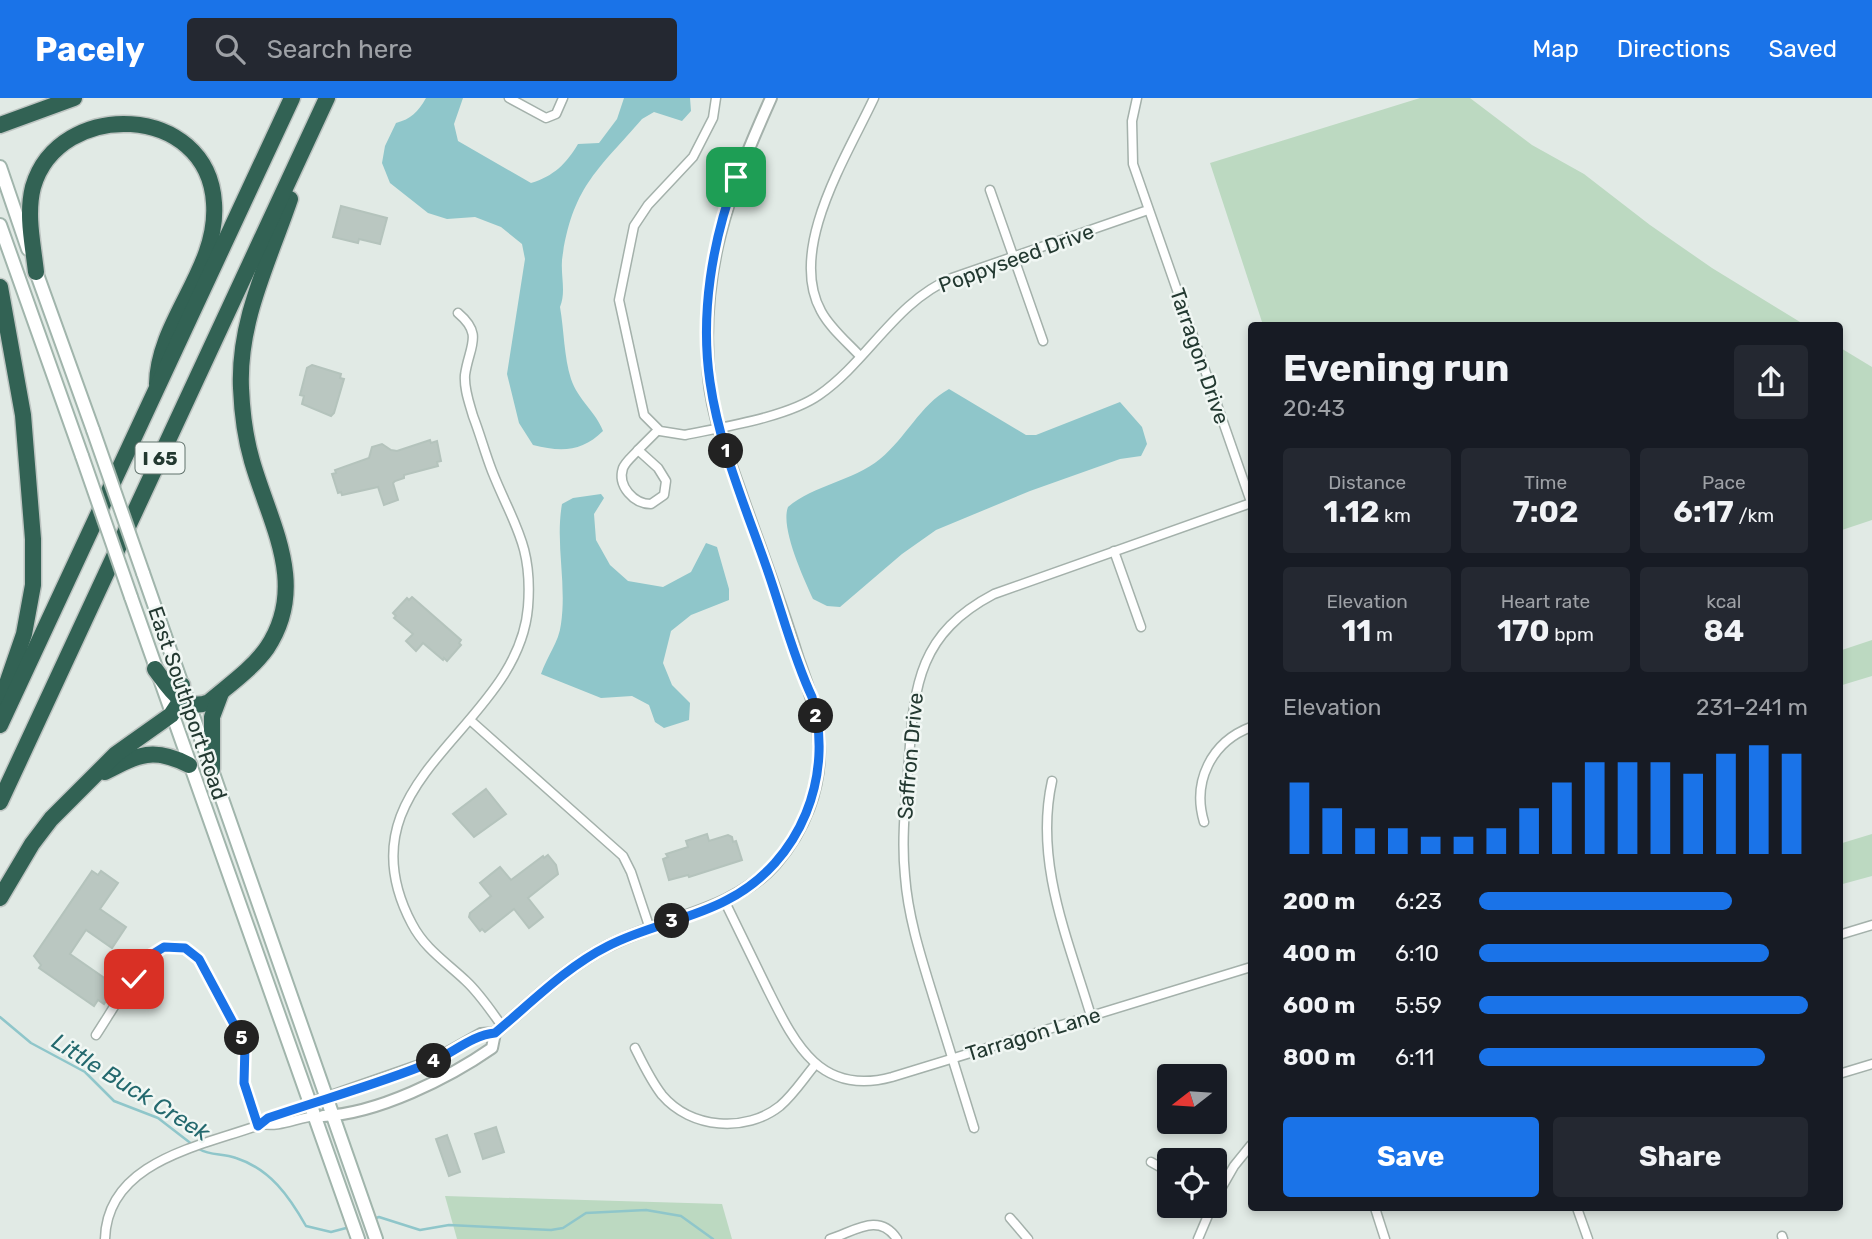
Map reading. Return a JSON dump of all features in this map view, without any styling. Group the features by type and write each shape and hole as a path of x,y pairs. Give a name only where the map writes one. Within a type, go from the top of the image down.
{"highway":[{"path":"0,125 74,98"},
{"name":"I 65","path":"0,725 292,98"},
{"name":"I 65","path":"0,802 327,98"},
{"path":"0,111 26,115"},
{"path":"155,669 184,696 201,705 223,691 267,648 286,600 287,578 283,553 252,461 245,431 241,385 242,351 256,292 320,114"},
{"path":"36,272 29,209 41,166 57,146 88,126 127,120 160,128 187,146 201,164 213,193 213,226 207,251 157,362 156,391"},
{"path":"0,287 23,415 33,539 33,584 24,634 0,704"},
{"path":"212,769 212,717 223,691"},
{"path":"0,898 41,831 116,754 172,715 184,696"},
{"path":"88,782 145,754 174,757 189,765"}],"main road":[{"name":"East Southport Road","path":"0,167 184,696 212,769 321,1108 344,1199 358,1239"},
{"name":"East Southport Road","path":"0,225 189,765 321,1108 362,1199 376,1239"}],"street":[{"path":"509,98 546,118 556,114 563,98"},
{"path":"638,450 658,468 666,481 664,495 650,504 639,503 622,480 625,463 638,450 658,430 642,411 630,343 620,310 620,292 634,226 648,205 693,157 713,117 716,98"},
{"path":"260,1125 272,1126 321,1108 433,1062 481,1034 499,1030 586,959 621,940 725,902 761,877 792,841 813,794 820,743 812,697 720,427 708,359 711,278 721,222 731,189 771,98"},
{"path":"860,356 822,313 813,293 809,263 817,225 874,98"},
{"name":"Tarragon Drive","path":"1137,98 1131,146 1133,164 1248,493"},
{"path":"990,190 1043,341"},
{"name":"Poppyseed Drive","path":"658,430 681,436 791,410 811,401 832,385 921,295 952,278 1148,209"},
{"path":"458,313 470,323 474,332 465,377 466,395 492,472 523,541 529,584 528,609 517,650 496,689 412,790 396,834 394,860 401,898 419,937 476,992 499,1030"},
{"name":"Saffron Drive","path":"974,1128 917,944 905,877 904,820 912,704 917,683 939,641 958,618 975,605 1002,591 1248,503"},
{"path":"1114,551 1141,627"},
{"path":"470,720 623,856 650,929"},
{"path":"1204,822 1200,793 1210,760 1226,740 1248,729"},
{"path":"1052,781 1046,824 1048,872 1091,1016"},
{"path":"635,1048 653,1082 672,1104 694,1118 715,1123 745,1122 769,1113 786,1100 815,1065 790,1034 725,902"},
{"path":"1843,934 1872,925"},
{"path":"96,1035 153,953 170,946 189,950 199,959 245,1045 244,1083 260,1125"},
{"name":"Tarragon Lane","path":"815,1065 843,1078 870,1081 953,1059 1248,968"},
{"path":"105,1239 109,1213 121,1190 140,1172 172,1157 260,1125 268,1118 321,1108 346,1114 447,1076 492,1048 499,1030"},
{"path":"1843,1073 1872,1064"},
{"path":"1227,1178 1248,1149"},
{"path":"1150,1162 1157,1165"},
{"path":"1376,1211 1385,1239"},
{"path":"1578,1211 1588,1239"},
{"path":"1010,1218 1028,1239"},
{"path":"1198,1239 1207,1218"},
{"path":"830,1239 876,1224 887,1227 897,1239"}],"green space":[{"path":"1420,98 1470,98 1532,145 1584,174 1712,268 1800,322 1262,322 1210,163"},
{"path":"1843,349 1872,367 1872,520 1843,530"},
{"path":"1872,640 1872,676 1843,685 1843,650"},
{"path":"1872,834 1872,876 1843,884 1843,843"},
{"path":"445,1196 722,1204 732,1239 457,1239"}],"water":[{"path":"426,98 463,98 454,124 458,141 531,183 559,168 578,144 599,143 617,119 624,98 690,98 691,111 682,121 654,112 642,119 601,165 574,210 562,260 563,294 560,307 567,362 574,386 603,431 579,447 553,449 533,445 519,423 507,374 525,259 522,244 501,227 475,217 447,219 428,213 390,183 382,163 385,146 396,123 414,114"},
{"path":"949,389 1026,435 1036,435 1120,402 1142,427 1147,444 1141,456 1120,459 1030,491 936,530 902,554 840,607 827,606 813,599 790,540 786,516 788,507 810,493 858,473 880,459 921,413"},
{"path":"601,494 604,498 594,514 596,540 610,565 628,581 663,587 691,572 706,543 717,547 729,589 729,600 691,615 671,631 663,663 672,685 690,703 689,720 664,728 655,722 649,705 632,696 601,698 541,674 561,624 562,504 573,498"}],"building":[{"path":"341,206 387,218 380,244 359,239 358,243 333,237"},
{"path":"312,365 341,374 340,378 344,379 331,416 302,404 304,396 300,395 307,368"},
{"path":"430,440 431,443 437,441 441,461 437,462 438,466 404,475 404,478 395,481 393,483 398,500 384,505 378,487 342,495 341,492 338,493 332,474 336,473 335,470 369,458 372,447 382,444 397,451"},
{"path":"412,597 461,640 461,645 447,661 423,643 416,651 406,641 413,634 394,618 396,616 393,613 407,598 409,600"},
{"path":"486,789 506,814 474,837 453,814"},
{"path":"707,834 709,841 728,835 732,837 742,860 689,877 688,875 669,880 663,859 668,857 666,854 688,847 686,841"},
{"path":"548,855 556,865 558,874 528,898 543,917 529,928 514,909 485,932 482,929 480,931 469,917 470,913 491,896 480,883 500,867 511,880"},
{"path":"92,871 98,875 101,871 118,883 100,909 126,927 112,948 86,930 70,954 113,984 106,993 109,996 104,1004 98,1000 94,1006 39,968 41,965 34,956"},
{"path":"496,1127 504,1152 483,1159 475,1134"},
{"path":"447,1135 460,1172 449,1176 436,1139"}],"waterway":[{"name":"Little Buck Creek","path":"0,1017 31,1043 85,1072 114,1101 158,1118 193,1145"},
{"name":"Little Buck Creek","path":"199,1149 236,1158 269,1176 293,1204 306,1226 331,1232 350,1227"},
{"name":"Little Buck Creek","path":"373,1219 379,1217 420,1230 449,1225 551,1230 563,1228 586,1213 646,1210 681,1216 713,1239"}],"route":[{"path":"134,979 148,957 164,947 185,948 196,955 245,1045 244,1083 258,1126 268,1118 414,1069 444,1056 481,1034 495,1033 594,954 625,938 729,900 761,877 787,849 801,826 813,794 820,743 818,722 812,697 726,451 714,407 708,359 708,303 715,252 721,222 736,177"}]}
